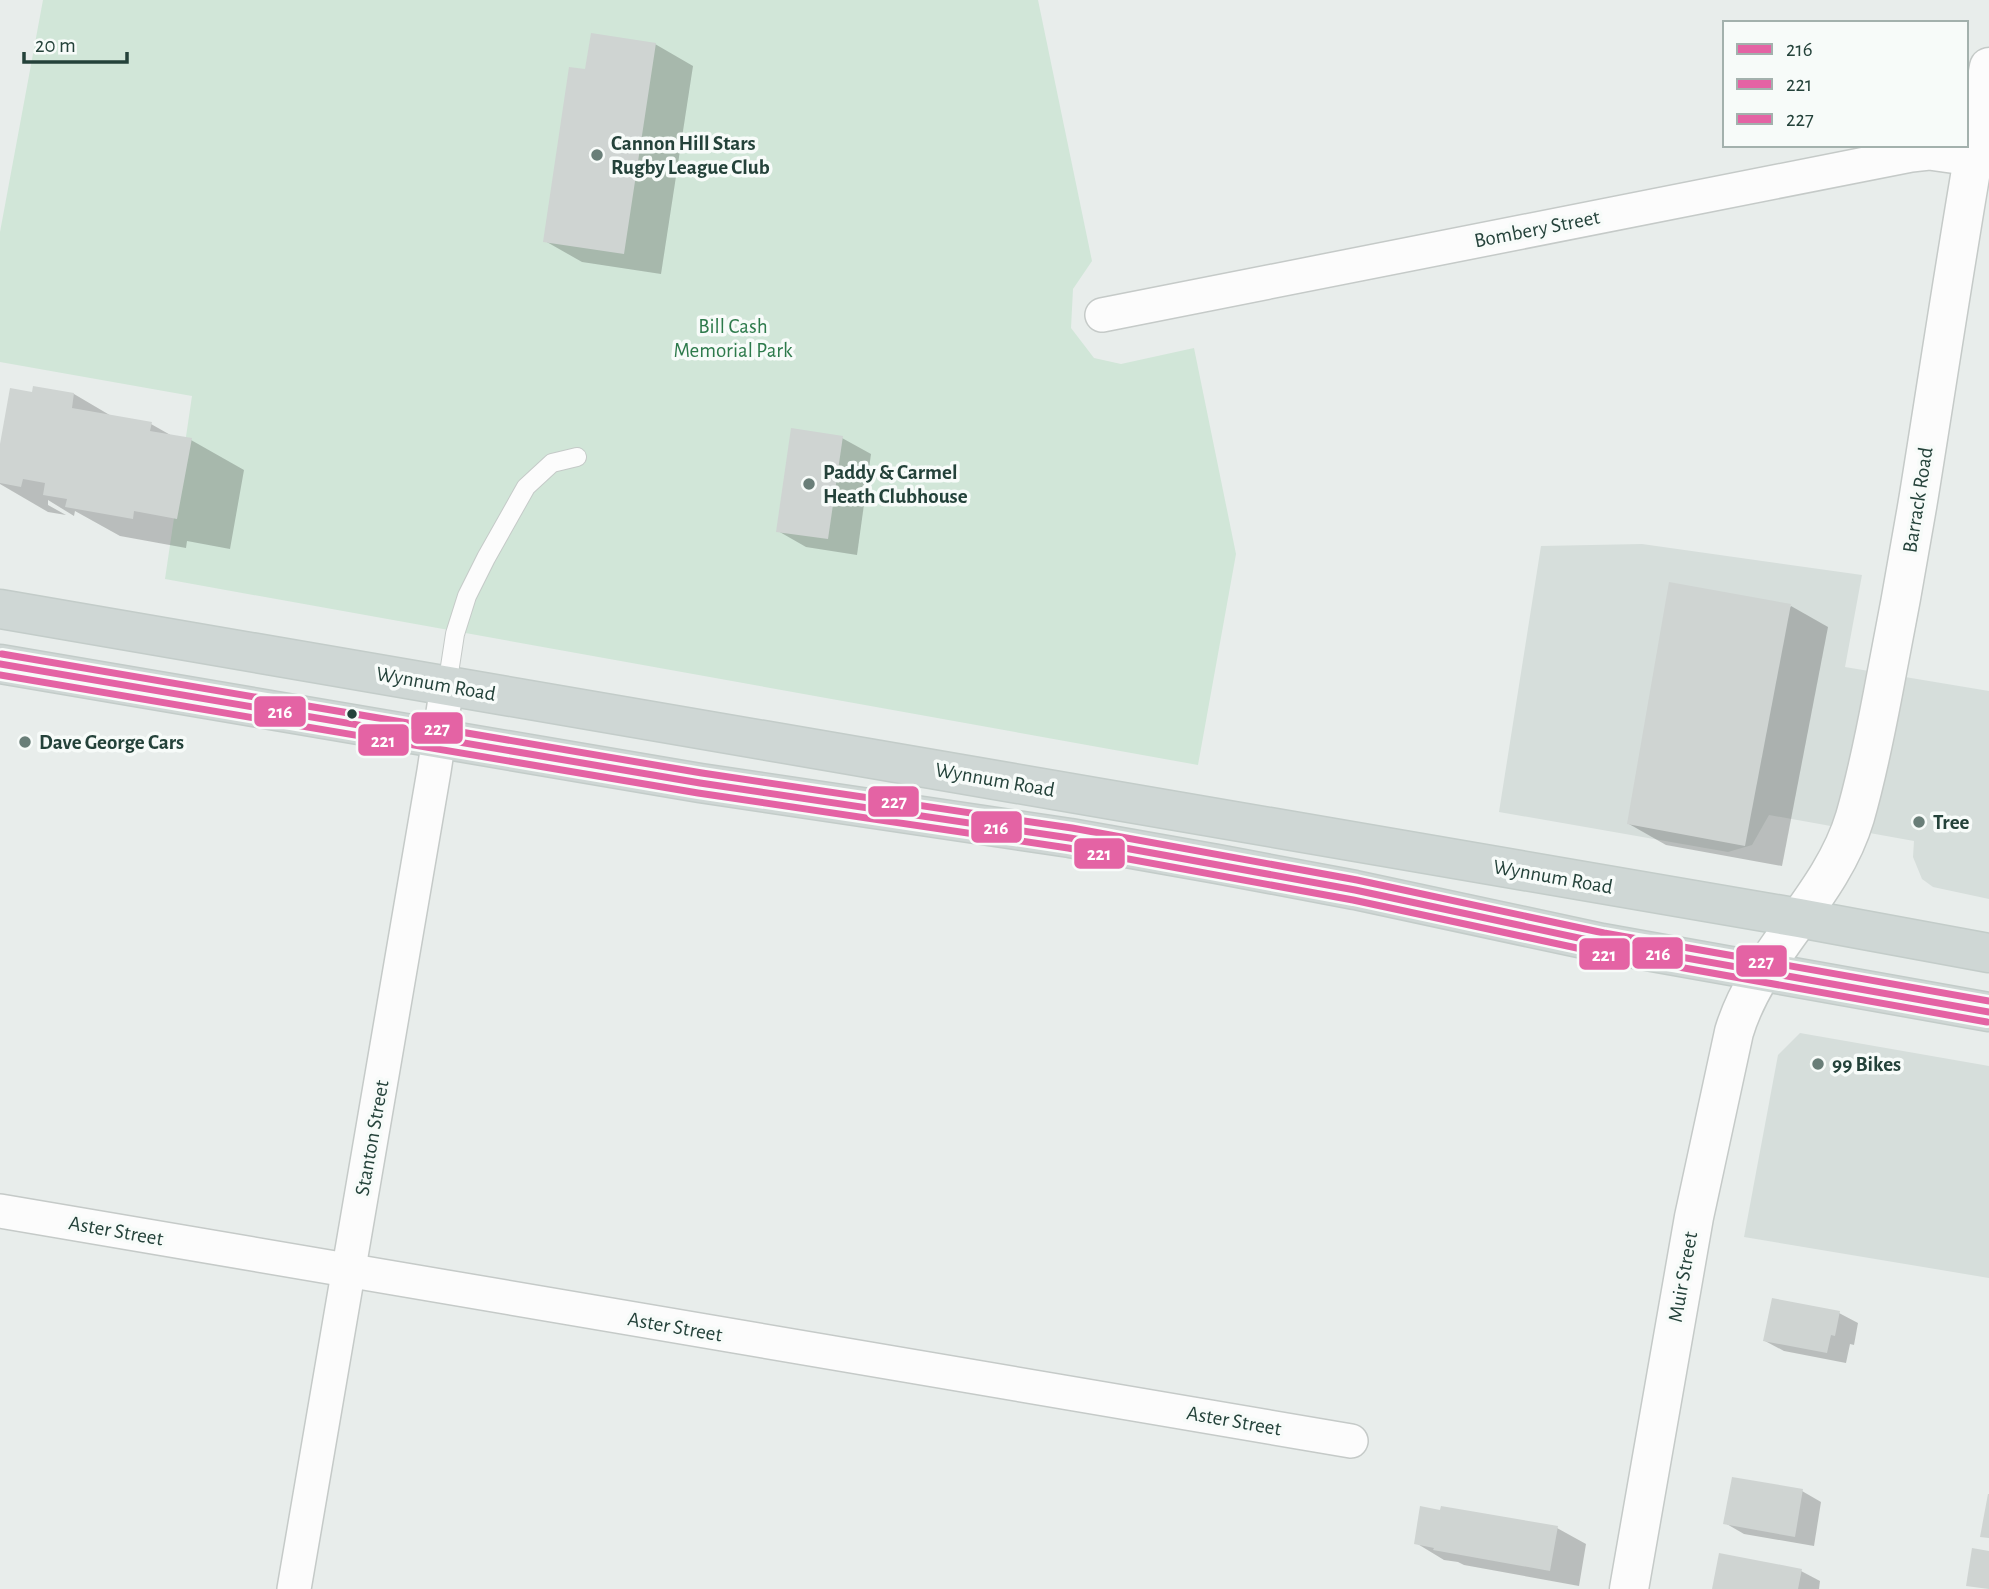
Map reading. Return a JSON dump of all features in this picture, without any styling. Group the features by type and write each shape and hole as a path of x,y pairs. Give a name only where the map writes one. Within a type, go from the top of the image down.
{"main road":[{"name":"Wynnum Road","path":"0,609 1799,918 1989,953"},
{"path":"0,664 741,790 1070,838 1355,890 1602,943 1989,1012"}],"street":[{"name":"Barrack Road","path":"1761,971 1832,870 1854,820 1871,761 1902,600 1989,67"},
{"name":"Bombery Street","path":"1101,315 1911,155 1929,153 1972,159"},
{"name":"Stanton Street","path":"294,1589 447,686"},
{"name":"Muir Street","path":"1629,1589 1697,1203 1734,1032 1740,1013 1761,971"},
{"name":"Aster Street","path":"0,1211 1351,1441"}],"lane":[{"path":"447,686 456,635 467,596 526,486 552,463 577,457"}],"shaded area":[{"path":"1642,544 1862,575 1845,667 1989,691 1989,899 1933,887 1922,879 1913,857 1914,841 1769,815 1752,845 1728,852 1499,812 1541,546"},
{"path":"1800,1033 1989,1066 1989,1278 1744,1237 1778,1055"}],"green space":[{"name":"Bill Cash Memorial Park","path":"43,0 1038,0 1092,261 1073,289 1071,328 1094,358 1121,364 1194,348 1236,554 1198,765 165,579 192,396 0,362 0,232"}],"building":[{"name":"Cannon Hill Stars Rugby League Club","path":"591,33 656,43 624,254 543,242 569,67 585,69"},
{"path":"33,386 74,393 72,408 152,422 150,431 192,438 177,519 134,511 133,519 65,507 67,499 43,495 45,483 23,479 21,487 0,483 0,444 10,388 32,392"},
{"name":"Paddy & Carmel Heath Clubhouse","path":"791,428 843,436 828,539 776,532"},
{"path":"1669,582 1791,604 1745,846 1627,824"},
{"path":"1772,1298 1840,1311 1835,1336 1831,1335 1827,1353 1763,1341"},
{"path":"1732,1477 1803,1489 1795,1537 1723,1524"},
{"path":"1989,1494 1989,1538 1980,1537"},
{"path":"1420,1506 1440,1510 1441,1506 1558,1526 1550,1571 1433,1550 1434,1548 1414,1544"},
{"path":"1972,1548 1989,1551 1989,1589 1966,1586"},
{"path":"1719,1553 1802,1569 1798,1589 1712,1589"}],"transit line":[{"name":"227","path":"2,654 702,773 1072,828 1357,880 1604,933 1989,1001"},
{"name":"216","path":"0,664 700,783 1070,838 1355,890 1602,943 1989,1012"},
{"name":"221","path":"0,675 698,793 1068,848 1353,900 1600,953 1987,1022"}],"place":[{"name":"Cannon Hill Stars Rugby League Club","path":"597,155"},
{"name":"Paddy & Carmel Heath Clubhouse","path":"809,484"},
{"name":"Dave George Cars","path":"25,742"},
{"name":"Tree","path":"1919,822"},
{"name":"99 Bikes","path":"1818,1064"}]}
